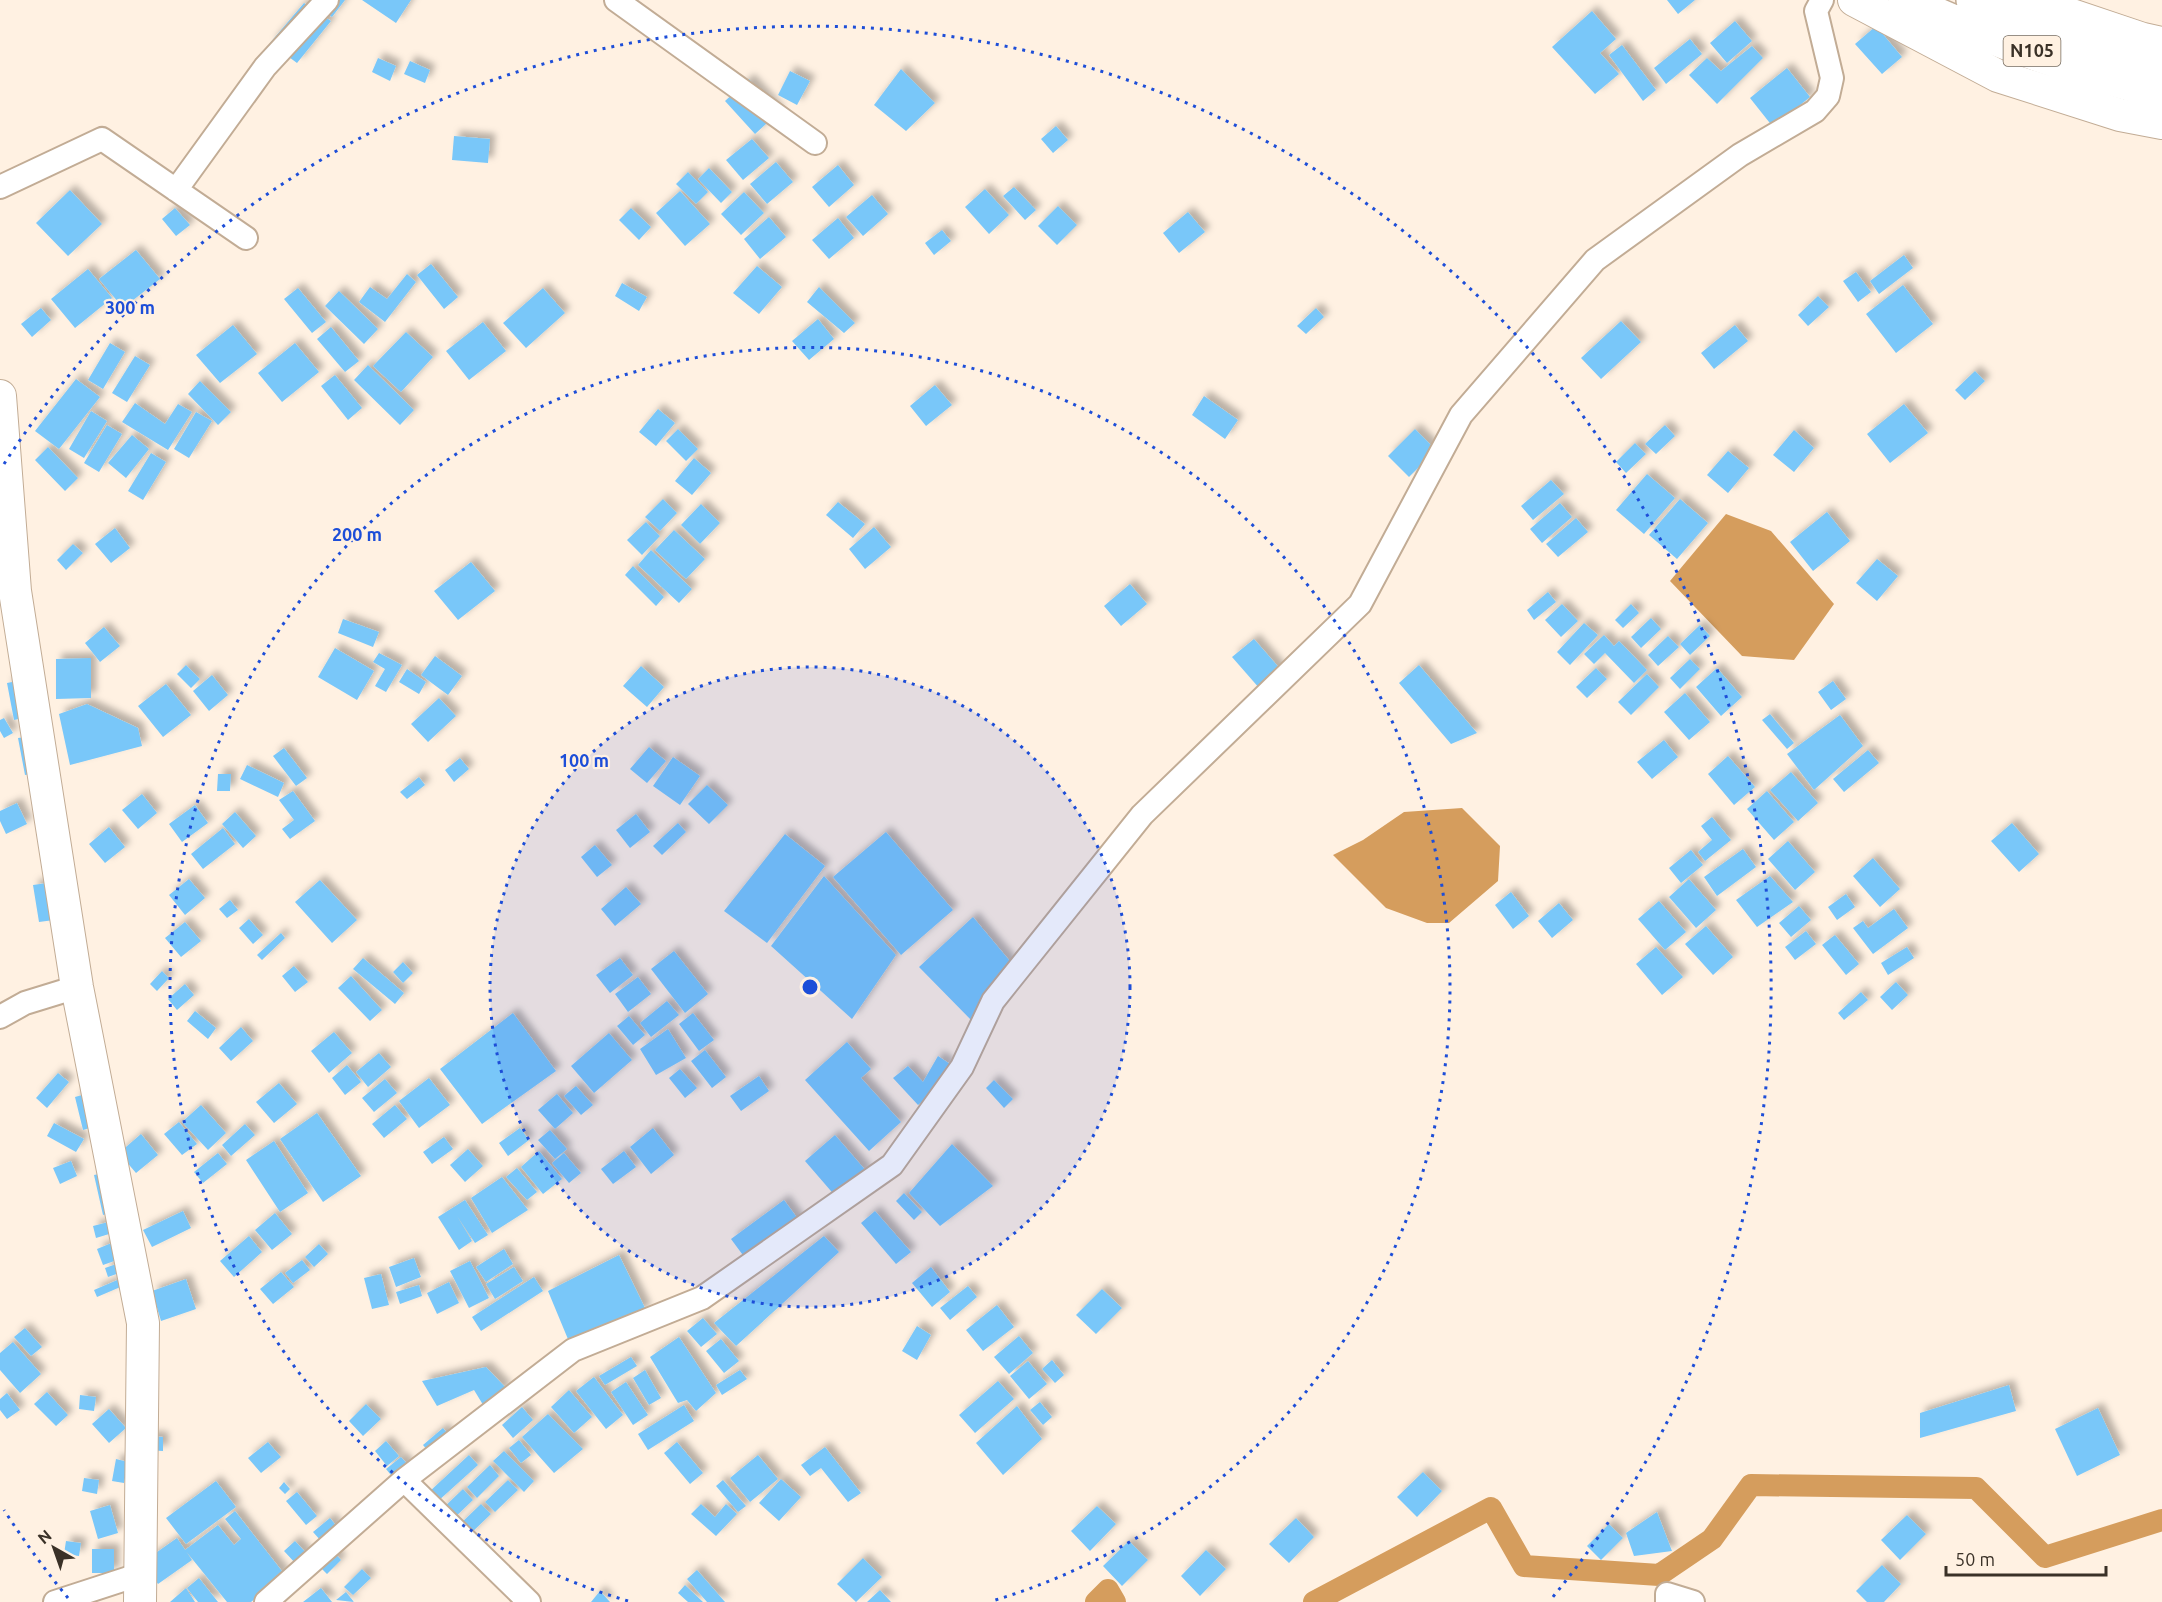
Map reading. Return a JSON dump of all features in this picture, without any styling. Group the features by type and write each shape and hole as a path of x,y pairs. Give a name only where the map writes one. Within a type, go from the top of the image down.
{"highway":[{"name":"N105","path":"1905,0 2013,45 2125,84 2162,93"},
{"name":"N105","path":"1973,0 2026,25 2162,67"}],"main road":[{"path":"1854,0 1998,76 2120,115 2162,123"},
{"path":"2027,0 2143,39 2162,43"},
{"path":"0,396 15,591 78,987 143,1323 140,1588"}],"street":[{"path":"176,190 265,67 327,0"},
{"path":"616,0 815,142"},
{"path":"266,1602 404,1480 573,1350 702,1298 892,1165 962,1067 993,1001 1142,815 1360,604 1461,415 1595,260 1740,155 1815,111 1828,96 1832,78 1816,11 1822,0"},
{"path":"0,186 102,139 246,238"},
{"path":"0,1017 25,1003 78,987"},
{"path":"404,1480 529,1602"},
{"path":"55,1602 140,1588"},
{"path":"1667,1602 1667,1594 1693,1602"}],"shaded area":[{"path":"1726,514 1771,531 1834,604 1794,660 1742,656 1670,581"},
{"path":"1462,808 1500,846 1498,881 1449,923 1427,923 1386,908 1333,855 1363,840 1404,812"}],"building":[{"path":"312,0 345,0 332,17 311,2"},
{"path":"362,0 411,0 396,23"},
{"path":"1667,0 1695,0 1678,14"},
{"path":"304,3 331,21 297,63 270,43"},
{"path":"1592,11 1616,39 1600,53 1619,74 1595,94 1552,47"},
{"path":"1735,21 1752,41 1727,63 1710,43"},
{"path":"1876,26 1902,57 1882,74 1855,44"},
{"path":"1690,39 1702,54 1666,84 1654,68"},
{"path":"1622,45 1656,90 1643,101 1609,55"},
{"path":"1752,46 1763,58 1717,104 1689,75 1707,58 1721,71"},
{"path":"378,58 396,66 390,81 372,72"},
{"path":"410,61 430,70 425,83 404,74"},
{"path":"1787,68 1810,97 1773,127 1750,98"},
{"path":"901,69 935,103 906,131 874,105"},
{"path":"790,71 810,81 797,105 778,95"},
{"path":"749,79 779,112 755,134 725,101"},
{"path":"1056,126 1068,140 1053,153 1041,139"},
{"path":"454,136 490,139 488,163 452,160"},
{"path":"752,139 769,158 743,180 726,160"},
{"path":"776,162 793,182 767,204 750,184"},
{"path":"838,165 854,185 829,207 812,187"},
{"path":"709,168 732,192 721,203 698,179"},
{"path":"688,172 708,192 696,204 676,184"},
{"path":"1014,187 1036,210 1025,220 1003,196"},
{"path":"985,189 1009,215 989,234 965,207"},
{"path":"70,190 102,224 68,256 36,223"},
{"path":"680,191 710,224 685,246 656,213"},
{"path":"744,192 764,213 741,235 721,214"},
{"path":"872,195 888,214 863,236 846,217"},
{"path":"1058,206 1077,225 1057,245 1038,226"},
{"path":"175,208 190,225 176,236 162,219"},
{"path":"631,208 651,227 639,240 619,220"},
{"path":"1188,212 1205,232 1179,253 1163,233"},
{"path":"769,217 786,237 760,259 744,239"},
{"path":"838,218 854,238 829,259 812,240"},
{"path":"942,230 951,241 934,255 925,243"},
{"path":"136,250 160,279 123,308 99,279"},
{"path":"1904,255 1913,268 1879,294 1870,281"},
{"path":"431,264 458,297 444,309 417,275"},
{"path":"757,266 782,287 759,314 733,293"},
{"path":"88,269 112,298 75,328 51,299"},
{"path":"1856,272 1871,292 1858,302 1843,281"},
{"path":"407,274 416,282 385,322 359,302 370,287 387,299"},
{"path":"622,283 647,297 639,311 615,296"},
{"path":"1903,285 1933,324 1896,353 1866,314"},
{"path":"819,287 855,323 844,333 807,302"},
{"path":"298,288 326,322 312,333 284,299"},
{"path":"543,288 565,313 526,348 503,323"},
{"path":"339,291 378,329 364,344 325,306"},
{"path":"1818,296 1829,307 1808,326 1798,315"},
{"path":"41,308 51,320 32,337 21,324"},
{"path":"1316,308 1324,317 1306,334 1297,326"},
{"path":"818,319 834,339 809,360 792,341"},
{"path":"1621,321 1641,342 1601,379 1581,358"},
{"path":"483,322 506,351 469,380 446,351"},
{"path":"233,325 257,354 220,383 196,355"},
{"path":"1735,325 1748,341 1714,369 1701,353"},
{"path":"331,327 359,361 345,372 317,339"},
{"path":"406,332 433,357 401,392 373,366"},
{"path":"110,343 125,352 103,389 88,380"},
{"path":"295,343 319,372 282,402 258,373"},
{"path":"135,356 150,365 127,402 112,393"},
{"path":"368,365 414,410 400,425 354,380"},
{"path":"1975,371 1985,381 1965,400 1955,390"},
{"path":"335,375 362,408 348,420 321,386"},
{"path":"76,379 100,397 59,449 35,431"},
{"path":"200,381 231,412 218,425 188,394"},
{"path":"935,385 952,405 926,426 910,406"},
{"path":"1204,396 1238,420 1225,439 1192,415"},
{"path":"135,403 165,424 178,404 192,412 168,450 122,422"},
{"path":"1904,404 1928,433 1890,463 1867,434"},
{"path":"658,409 675,423 656,446 639,432"},
{"path":"91,411 107,421 84,458 69,449"},
{"path":"196,412 212,421 189,458 174,449"},
{"path":"107,425 122,434 99,472 84,463"},
{"path":"1665,425 1675,436 1656,454 1645,444"},
{"path":"678,429 698,449 686,461 666,441"},
{"path":"1415,429 1436,450 1409,477 1388,456"},
{"path":"1794,430 1814,448 1794,472 1773,455"},
{"path":"132,435 149,449 126,478 108,463"},
{"path":"1635,443 1646,454 1626,473 1616,462"},
{"path":"48,447 78,478 65,491 35,460"},
{"path":"1728,451 1749,468 1728,493 1707,475"},
{"path":"151,453 166,462 143,500 128,491"},
{"path":"694,458 711,473 692,495 675,481"},
{"path":"1647,474 1675,498 1644,534 1616,510"},
{"path":"1551,480 1564,494 1533,520 1521,506"},
{"path":"663,499 677,513 660,531 645,517"},
{"path":"1680,499 1708,523 1677,559 1649,535"},
{"path":"838,502 865,524 853,538 826,515"},
{"path":"1560,503 1572,517 1542,543 1530,529"},
{"path":"701,504 720,523 700,544 681,525"},
{"path":"1827,512 1850,541 1813,571 1790,542"},
{"path":"1576,518 1588,532 1558,557 1546,544"},
{"path":"646,522 660,536 642,555 627,540"},
{"path":"874,527 891,547 865,569 849,549"},
{"path":"115,528 130,548 111,563 95,544"},
{"path":"674,530 705,559 686,579 655,550"},
{"path":"73,544 83,553 66,570 57,560"},
{"path":"651,550 692,589 679,603 638,565"},
{"path":"1877,559 1898,576 1877,601 1856,583"},
{"path":"471,562 495,591 458,620 434,591"},
{"path":"633,566 664,597 656,606 625,575"},
{"path":"1130,584 1147,604 1121,626 1104,606"},
{"path":"1548,592 1556,602 1534,620 1527,610"},
{"path":"1562,604 1578,621 1561,637 1545,620"},
{"path":"1631,604 1639,613 1623,628 1615,620"},
{"path":"1651,618 1661,629 1641,648 1631,637"},
{"path":"343,619 379,632 373,647 338,633"},
{"path":"1584,623 1598,635 1570,665 1557,652"},
{"path":"1700,625 1710,636 1690,655 1680,644"},
{"path":"104,627 120,646 100,662 85,643"},
{"path":"1604,635 1614,646 1619,641 1647,670 1634,683 1605,653 1594,664 1584,654"},
{"path":"1668,636 1679,647 1658,666 1648,655"},
{"path":"1254,639 1282,671 1260,689 1232,657"},
{"path":"335,648 374,671 357,700 318,677"},
{"path":"379,653 402,665 386,692 375,686 385,669 373,662"},
{"path":"435,656 462,676 448,695 421,675"},
{"path":"91,658 91,698 56,699 56,659"},
{"path":"1690,659 1700,669 1680,689 1670,678"},
{"path":"186,665 200,679 191,688 177,674"},
{"path":"1419,665 1477,733 1451,744 1399,683"},
{"path":"641,666 664,687 647,707 623,686"},
{"path":"1596,668 1607,679 1587,698 1576,687"},
{"path":"1717,668 1742,697 1721,716 1696,687"},
{"path":"407,669 426,682 419,694 399,682"},
{"path":"1647,674 1659,687 1631,715 1618,702"},
{"path":"212,675 228,695 209,711 193,691"},
{"path":"22,680 28,717 14,720 7,683"},
{"path":"1833,681 1846,699 1831,710 1818,692"},
{"path":"166,684 191,715 163,737 138,706"},
{"path":"1685,693 1710,722 1689,740 1664,712"},
{"path":"439,698 456,716 428,742 411,724"},
{"path":"87,704 138,728 142,746 70,765 59,714"},
{"path":"1770,714 1794,743 1787,749 1762,720"},
{"path":"1840,715 1863,746 1814,790 1787,754"},
{"path":"4,718 13,733 4,738 0,731 0,720"},
{"path":"32,736 39,773 25,775 18,738"},
{"path":"1664,740 1678,757 1652,779 1637,762"},
{"path":"649,747 666,761 647,783 630,769"},
{"path":"284,748 307,778 296,786 273,756"},
{"path":"1868,750 1879,763 1844,792 1833,779"},
{"path":"1728,756 1755,787 1734,805 1708,774"},
{"path":"673,757 700,776 680,805 653,786"},
{"path":"460,758 469,769 454,782 445,770"},
{"path":"247,765 284,783 278,797 240,779"},
{"path":"1791,772 1818,803 1798,821 1770,790"},
{"path":"218,774 231,774 230,791 217,791"},
{"path":"419,777 425,785 407,799 400,792"},
{"path":"707,785 728,805 709,824 688,804"},
{"path":"293,791 315,821 290,839 282,829 294,820 279,800"},
{"path":"1767,791 1794,822 1774,840 1747,809"},
{"path":"142,794 157,813 138,829 122,810"},
{"path":"17,803 27,824 6,834 0,821 0,811"},
{"path":"195,805 208,823 182,842 169,824"},
{"path":"235,812 256,836 243,848 222,824"},
{"path":"636,814 650,832 630,848 616,830"},
{"path":"1712,817 1731,840 1705,861 1698,852 1712,840 1701,826"},
{"path":"678,823 686,832 662,855 653,846"},
{"path":"2012,823 2039,854 2019,872 1991,841"},
{"path":"109,827 125,847 105,863 89,844"},
{"path":"223,828 235,844 203,869 191,854"},
{"path":"886,832 953,910 901,955 833,877"},
{"path":"785,834 825,866 767,943 724,911"},
{"path":"1788,841 1815,872 1795,890 1768,859"},
{"path":"595,845 612,865 597,877 581,857"},
{"path":"1743,849 1756,867 1717,896 1704,877"},
{"path":"1691,850 1703,865 1681,883 1669,868"},
{"path":"1873,858 1900,889 1880,907 1853,876"},
{"path":"824,876 896,955 852,1019 771,946"},
{"path":"1770,876 1793,902 1757,927 1736,900"},
{"path":"189,879 205,898 185,915 169,895"},
{"path":"1689,879 1716,910 1696,928 1669,897"},
{"path":"320,880 357,920 332,943 295,902"},
{"path":"47,883 54,920 39,922 33,885"},
{"path":"626,887 641,904 615,926 601,909"},
{"path":"1511,892 1529,916 1513,929 1495,905"},
{"path":"1846,894 1855,907 1837,920 1828,907"},
{"path":"230,900 238,910 227,918 219,909"},
{"path":"1659,901 1686,932 1665,950 1638,919"},
{"path":"1559,903 1573,920 1552,938 1538,921"},
{"path":"1799,906 1811,920 1791,937 1779,923"},
{"path":"1894,909 1908,928 1873,954 1853,928 1863,921 1868,928"},
{"path":"973,917 1014,966 974,1023 919,967"},
{"path":"249,919 263,935 253,944 239,928"},
{"path":"185,922 201,941 181,957 165,938"},
{"path":"1706,926 1733,957 1713,975 1685,944"},
{"path":"1806,931 1816,944 1795,960 1785,947"},
{"path":"281,933 285,938 262,960 257,955"},
{"path":"1835,935 1859,964 1846,975 1822,945"},
{"path":"1656,947 1683,977 1662,995 1636,964"},
{"path":"1907,947 1914,958 1888,975 1881,963"},
{"path":"674,951 708,994 685,1013 651,969"},
{"path":"363,958 404,993 395,1004 353,969"},
{"path":"620,958 633,975 610,993 596,975"},
{"path":"403,962 413,973 403,983 393,972"},
{"path":"294,966 308,982 295,992 282,976"},
{"path":"162,971 169,978 157,991 150,984"},
{"path":"351,976 382,1010 370,1021 338,988"},
{"path":"638,977 651,994 628,1012 615,994"},
{"path":"1896,982 1908,995 1892,1010 1880,997"},
{"path":"185,984 194,995 177,1010 168,999"},
{"path":"1861,992 1868,1000 1844,1020 1838,1013"},
{"path":"667,1001 679,1015 651,1037 640,1023"},
{"path":"195,1011 216,1028 208,1039 187,1021"},
{"path":"513,1013 556,1071 482,1124 440,1069"},
{"path":"693,1013 714,1040 699,1051 679,1024"},
{"path":"629,1016 645,1035 633,1045 617,1026"},
{"path":"241,1027 253,1041 231,1061 219,1048"},
{"path":"668,1029 686,1058 656,1075 640,1049"},
{"path":"334,1032 352,1053 329,1073 311,1051"},
{"path":"609,1033 632,1060 594,1093 571,1066"},
{"path":"847,1042 871,1069 861,1078 901,1122 869,1151 805,1080"},
{"path":"705,1050 726,1077 712,1088 691,1061"},
{"path":"379,1053 391,1067 368,1087 356,1072"},
{"path":"938,1056 950,1064 932,1094 918,1105 893,1078 908,1066 923,1082"},
{"path":"347,1065 361,1082 345,1095 332,1078"},
{"path":"680,1069 697,1088 685,1098 669,1078"},
{"path":"58,1073 69,1082 47,1108 36,1098"},
{"path":"759,1076 769,1091 741,1111 730,1096"},
{"path":"429,1078 450,1105 419,1128 399,1101"},
{"path":"385,1079 397,1093 374,1112 362,1098"},
{"path":"994,1080 1013,1099 1004,1108 986,1088"},
{"path":"279,1083 297,1104 274,1123 256,1102"},
{"path":"576,1086 593,1105 581,1115 564,1096"},
{"path":"89,1093 97,1126 83,1130 75,1097"},
{"path":"557,1094 573,1113 555,1129 538,1110"},
{"path":"201,1105 226,1133 208,1150 182,1122"},
{"path":"395,1105 407,1119 384,1138 372,1124"},
{"path":"317,1113 361,1176 323,1202 280,1139"},
{"path":"179,1122 197,1144 182,1155 164,1134"},
{"path":"54,1123 84,1139 76,1152 47,1136"},
{"path":"245,1124 255,1135 231,1156 222,1145"},
{"path":"520,1128 529,1140 508,1156 499,1143"},
{"path":"653,1128 674,1155 651,1174 630,1147"},
{"path":"550,1130 567,1149 555,1159 538,1140"},
{"path":"141,1134 158,1155 136,1173 119,1153"},
{"path":"835,1135 867,1172 837,1198 805,1161"},
{"path":"444,1137 453,1149 432,1164 423,1152"},
{"path":"274,1141 308,1193 280,1212 246,1160"},
{"path":"952,1144 993,1186 940,1226 909,1193"},
{"path":"468,1149 483,1166 465,1182 450,1165"},
{"path":"539,1151 562,1179 543,1194 521,1167"},
{"path":"624,1151 636,1167 613,1184 601,1169"},
{"path":"218,1153 227,1164 203,1183 194,1172"},
{"path":"564,1153 581,1173 569,1183 552,1163"},
{"path":"71,1161 77,1176 60,1184 53,1168"},
{"path":"517,1168 537,1192 527,1200 506,1177"},
{"path":"104,1173 114,1212 103,1215 94,1175"},
{"path":"502,1177 528,1210 492,1233 471,1198"},
{"path":"904,1193 922,1212 914,1220 896,1201"},
{"path":"465,1200 488,1235 475,1243 457,1216 472,1241 459,1250 438,1217"},
{"path":"784,1200 801,1223 748,1262 731,1239"},
{"path":"183,1211 191,1228 152,1247 143,1230"},
{"path":"875,1211 911,1252 896,1264 861,1223"},
{"path":"275,1213 292,1234 272,1250 255,1230"},
{"path":"116,1220 119,1231 96,1238 93,1226"},
{"path":"249,1236 262,1252 234,1277 220,1261"},
{"path":"824,1236 839,1252 736,1346 714,1323"},
{"path":"114,1242 120,1259 103,1265 97,1249"},
{"path":"319,1244 328,1254 314,1267 305,1257"},
{"path":"504,1249 513,1264 486,1282 476,1267"},
{"path":"619,1255 646,1310 570,1344 548,1291"},
{"path":"414,1258 421,1277 396,1287 389,1267"},
{"path":"302,1260 310,1270 293,1283 285,1273"},
{"path":"470,1261 489,1298 469,1308 450,1271"},
{"path":"122,1262 125,1271 108,1277 105,1268"},
{"path":"514,1267 523,1281 495,1299 486,1284"},
{"path":"931,1267 950,1292 932,1307 912,1283"},
{"path":"281,1272 294,1287 273,1304 260,1289"},
{"path":"381,1274 389,1305 372,1309 364,1278"},
{"path":"534,1277 543,1291 481,1331 472,1317"},
{"path":"122,1278 125,1285 97,1297 94,1290"},
{"path":"186,1279 196,1309 161,1321 152,1291"},
{"path":"449,1282 459,1303 437,1314 427,1293"},
{"path":"419,1285 422,1296 400,1304 396,1292"},
{"path":"968,1286 977,1297 950,1320 940,1308"},
{"path":"1102,1289 1122,1308 1096,1334 1076,1315"},
{"path":"997,1305 1014,1327 983,1351 966,1330"},
{"path":"703,1318 717,1334 701,1347 687,1331"},
{"path":"917,1326 931,1335 917,1360 902,1351"},
{"path":"25,1328 42,1347 31,1356 14,1337"},
{"path":"1019,1336 1033,1353 1009,1374 994,1357"},
{"path":"679,1337 716,1393 696,1411 687,1400 678,1403 650,1357"},
{"path":"721,1339 739,1361 724,1373 706,1351"},
{"path":"13,1342 41,1374 20,1393 0,1370 0,1353"},
{"path":"631,1357 637,1366 605,1385 599,1376"},
{"path":"1052,1360 1064,1375 1055,1383 1042,1369"},
{"path":"1028,1361 1047,1384 1029,1399 1010,1376"},
{"path":"486,1367 506,1388 485,1408 474,1390 437,1406 422,1381"},
{"path":"645,1370 661,1398 649,1405 633,1378"},
{"path":"740,1370 747,1379 722,1395 716,1385"},
{"path":"594,1377 623,1415 606,1429 576,1391"},
{"path":"998,1381 1014,1399 975,1433 959,1415"},
{"path":"626,1382 648,1415 633,1425 611,1392"},
{"path":"2009,1385 2016,1411 1920,1438 1920,1413"},
{"path":"569,1390 592,1417 574,1433 551,1407"},
{"path":"47,1392 68,1415 56,1426 34,1404"},
{"path":"7,1393 20,1410 7,1419 0,1410 0,1399"},
{"path":"80,1395 96,1397 94,1411 79,1409"},
{"path":"1040,1402 1052,1417 1043,1425 1030,1410"},
{"path":"366,1404 381,1419 363,1436 349,1421"},
{"path":"684,1405 694,1421 648,1450 638,1434"},
{"path":"1017,1406 1042,1439 1003,1475 976,1443"},
{"path":"522,1407 533,1420 513,1438 502,1425"},
{"path":"2098,1408 2120,1455 2077,1476 2055,1429"},
{"path":"109,1409 126,1428 109,1443 92,1424"},
{"path":"548,1414 583,1449 554,1473 522,1437"},
{"path":"443,1428 453,1440 433,1457 423,1445"},
{"path":"145,1436 163,1437 163,1451 145,1450"},
{"path":"519,1440 531,1455 521,1463 509,1448"},
{"path":"386,1441 399,1456 387,1466 375,1451"},
{"path":"268,1442 281,1457 261,1473 248,1458"},
{"path":"677,1442 703,1473 690,1484 664,1453"},
{"path":"825,1447 861,1493 848,1502 821,1468 810,1476 801,1465"},
{"path":"504,1451 534,1481 524,1492 493,1461"},
{"path":"469,1455 478,1465 437,1502 429,1492"},
{"path":"758,1455 778,1479 750,1502 730,1478"},
{"path":"401,1457 410,1467 395,1480 386,1469"},
{"path":"116,1459 128,1462 124,1483 112,1481"},
{"path":"490,1465 499,1476 477,1498 467,1487"},
{"path":"1423,1472 1442,1491 1417,1517 1397,1497"},
{"path":"84,1478 99,1480 97,1494 82,1491"},
{"path":"781,1479 801,1497 779,1521 759,1503"},
{"path":"508,1480 518,1490 495,1512 485,1502"},
{"path":"723,1480 746,1506 738,1512 716,1486"},
{"path":"216,1481 236,1507 186,1544 166,1518"},
{"path":"284,1482 290,1489 285,1494 279,1488"},
{"path":"463,1489 473,1500 450,1522 440,1511"},
{"path":"297,1492 317,1516 306,1525 286,1501"},
{"path":"481,1504 491,1514 468,1536 458,1526"},
{"path":"701,1504 715,1517 726,1504 737,1514 716,1536 691,1514"},
{"path":"110,1505 118,1533 98,1539 90,1511"},
{"path":"1097,1506 1116,1524 1090,1551 1071,1531"},
{"path":"235,1511 285,1575 251,1602 227,1602 185,1550 218,1525 234,1545 241,1539 225,1519"},
{"path":"1657,1512 1672,1551 1634,1556 1626,1533"},
{"path":"1907,1515 1926,1534 1900,1560 1881,1540"},
{"path":"330,1518 338,1528 321,1541 313,1532"},
{"path":"1296,1518 1314,1537 1289,1563 1269,1544"},
{"path":"1609,1524 1623,1538 1601,1560 1587,1546"},
{"path":"177,1538 192,1560 158,1584 143,1562"},
{"path":"66,1541 81,1543 79,1556 64,1554"},
{"path":"295,1541 308,1555 297,1565 284,1551"},
{"path":"1129,1541 1148,1560 1122,1586 1103,1566"},
{"path":"92,1549 114,1549 114,1573 92,1573"},
{"path":"332,1550 341,1560 327,1574 317,1564"},
{"path":"1206,1550 1226,1569 1200,1596 1181,1576"},
{"path":"863,1558 882,1577 856,1602 837,1584"},
{"path":"1882,1565 1901,1584 1884,1602 1867,1602 1856,1591"},
{"path":"362,1569 371,1578 353,1595 344,1587"},
{"path":"697,1570 725,1602 707,1602 687,1579"},
{"path":"199,1578 218,1602 198,1602 187,1588"},
{"path":"685,1585 703,1602 688,1602 678,1593"},
{"path":"186,1588 195,1602 170,1602"},
{"path":"321,1588 332,1602 303,1602"},
{"path":"880,1590 891,1602 867,1602"},
{"path":"600,1591 610,1602 591,1602"},
{"path":"346,1592 354,1602 336,1600"}],"waterway":[{"path":"1314,1602 1491,1508 1524,1566 1659,1575 1712,1539 1751,1485 1976,1488 2045,1557 2162,1520"},
{"path":"1096,1602 1108,1590 1115,1602"}]}
